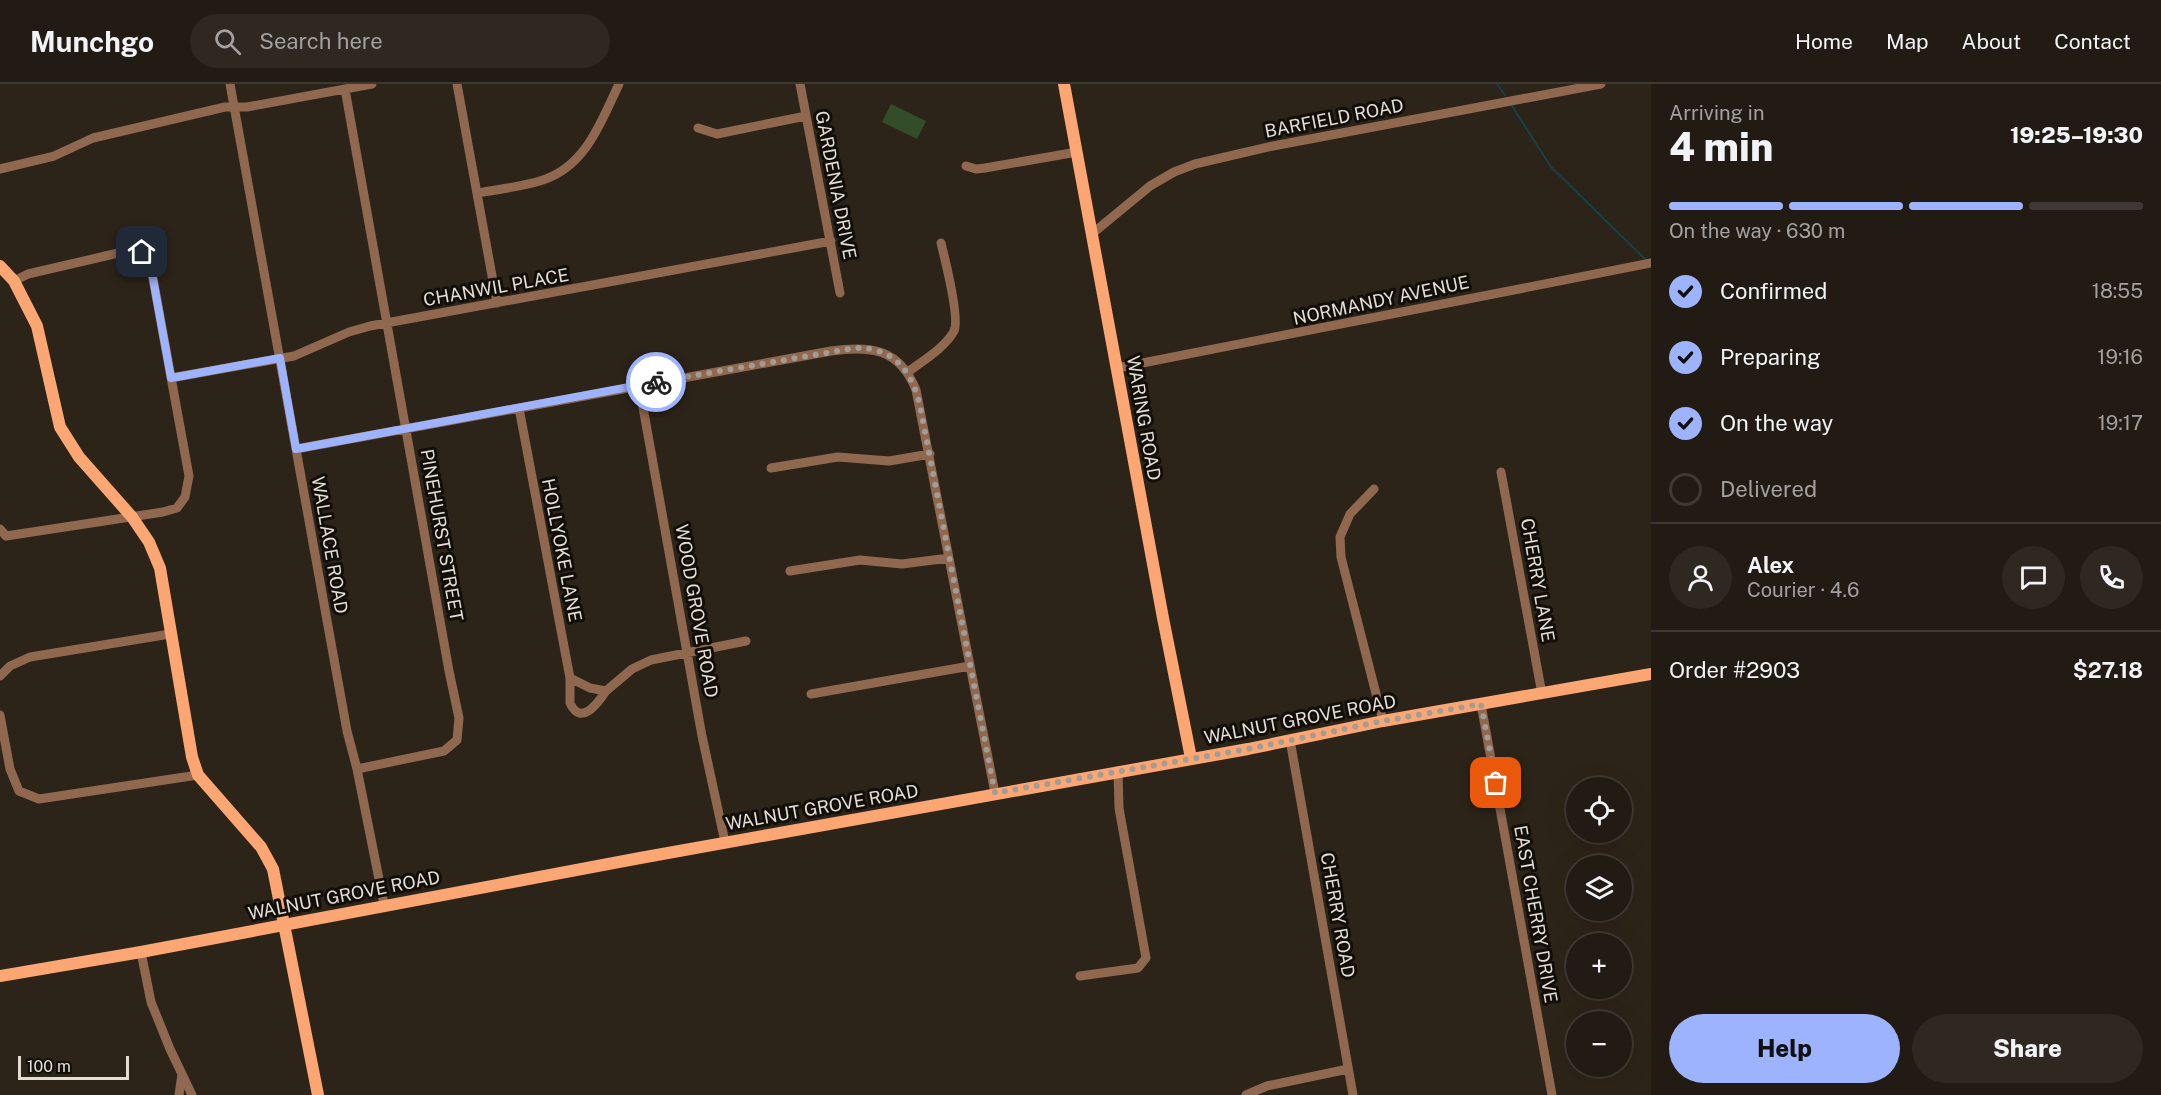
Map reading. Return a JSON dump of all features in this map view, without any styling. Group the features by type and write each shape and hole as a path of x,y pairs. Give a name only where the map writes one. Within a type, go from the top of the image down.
{"main road":[{"name":"WARING ROAD","path":"1064,84 1162,618 1191,758"},
{"path":"0,266 14,281 32,313 41,336 60,427 80,456 132,517 149,542 160,568 192,757 198,775 261,847 273,869 318,1095"},
{"name":"WALNUT GROVE ROAD","path":"0,976 141,952 384,904 1290,740 1383,721 1651,674"}],"street":[{"name":"WALLACE ROAD","path":"231,84 345,722 357,769 384,904"},
{"path":"0,170 54,156 93,138 110,134 235,107 247,107 372,84"},
{"path":"458,84 497,303"},
{"path":"478,193 543,180 567,168 588,145 619,84"},
{"name":"GARDENIA DRIVE","path":"800,84 840,293"},
{"name":"BARFIELD ROAD","path":"1093,233 1150,186 1174,172 1195,164 1273,146 1601,84"},
{"name":"PINEHURST STREET","path":"345,89 459,718 458,740 444,752 357,769"},
{"path":"698,128 717,134 806,116"},
{"path":"966,166 976,169 985,168 1077,152"},
{"name":"CHANWIL PLACE","path":"171,378 303,353 360,329 387,323 831,241"},
{"path":"908,372 946,341 955,329 955,314 941,243"},
{"path":"0,529 6,536 177,508 189,487 189,476 150,262 145,248 28,274 14,281"},
{"name":"NORMANDY AVENUE","path":"1117,368 1651,263"},
{"path":"296,449 846,349 870,348 890,356 908,372 916,390 995,793"},
{"name":"WOOD GROVE ROAD","path":"639,385 702,736 725,843"},
{"name":"HOLLYOKE LANE","path":"519,408 570,678 570,703 582,713 593,710 606,691"},
{"path":"771,468 838,457 890,461 930,454"},
{"name":"CHERRY LANE","path":"1501,472 1542,694"},
{"path":"1374,489 1350,514 1340,537 1341,557 1383,721"},
{"path":"790,572 860,560 902,564 949,558"},
{"path":"0,676 10,666 30,657 170,634"},
{"path":"570,678 590,688 606,691 624,675 642,664 661,657 746,641"},
{"path":"811,694 970,666"},
{"name":"EAST CHERRY DRIVE","path":"1481,704 1552,1095"},
{"path":"0,715 10,769 19,790 39,799 198,775"},
{"name":"CHERRY ROAD","path":"1290,740 1353,1095"},
{"path":"1080,976 1138,968 1146,958 1119,808 1118,771"},
{"path":"141,952 152,1002 192,1095"},
{"path":"1246,1095 1267,1086 1348,1069"},
{"path":"179,1095 182,1074"}],"green space":[{"path":"891,104 926,121 917,139 882,122"}],"waterway":[{"path":"1497,84 1505,95"},
{"path":"1512,106 1551,167 1646,260"}],"way so far":[{"path":"656,382 855,348 878,350 903,366 911,378 920,406 995,793 1248,749 1383,721 1481,704 1496,783"}],"route":[{"path":"142,252 150,262 171,378 280,358 296,449 656,382"}]}
